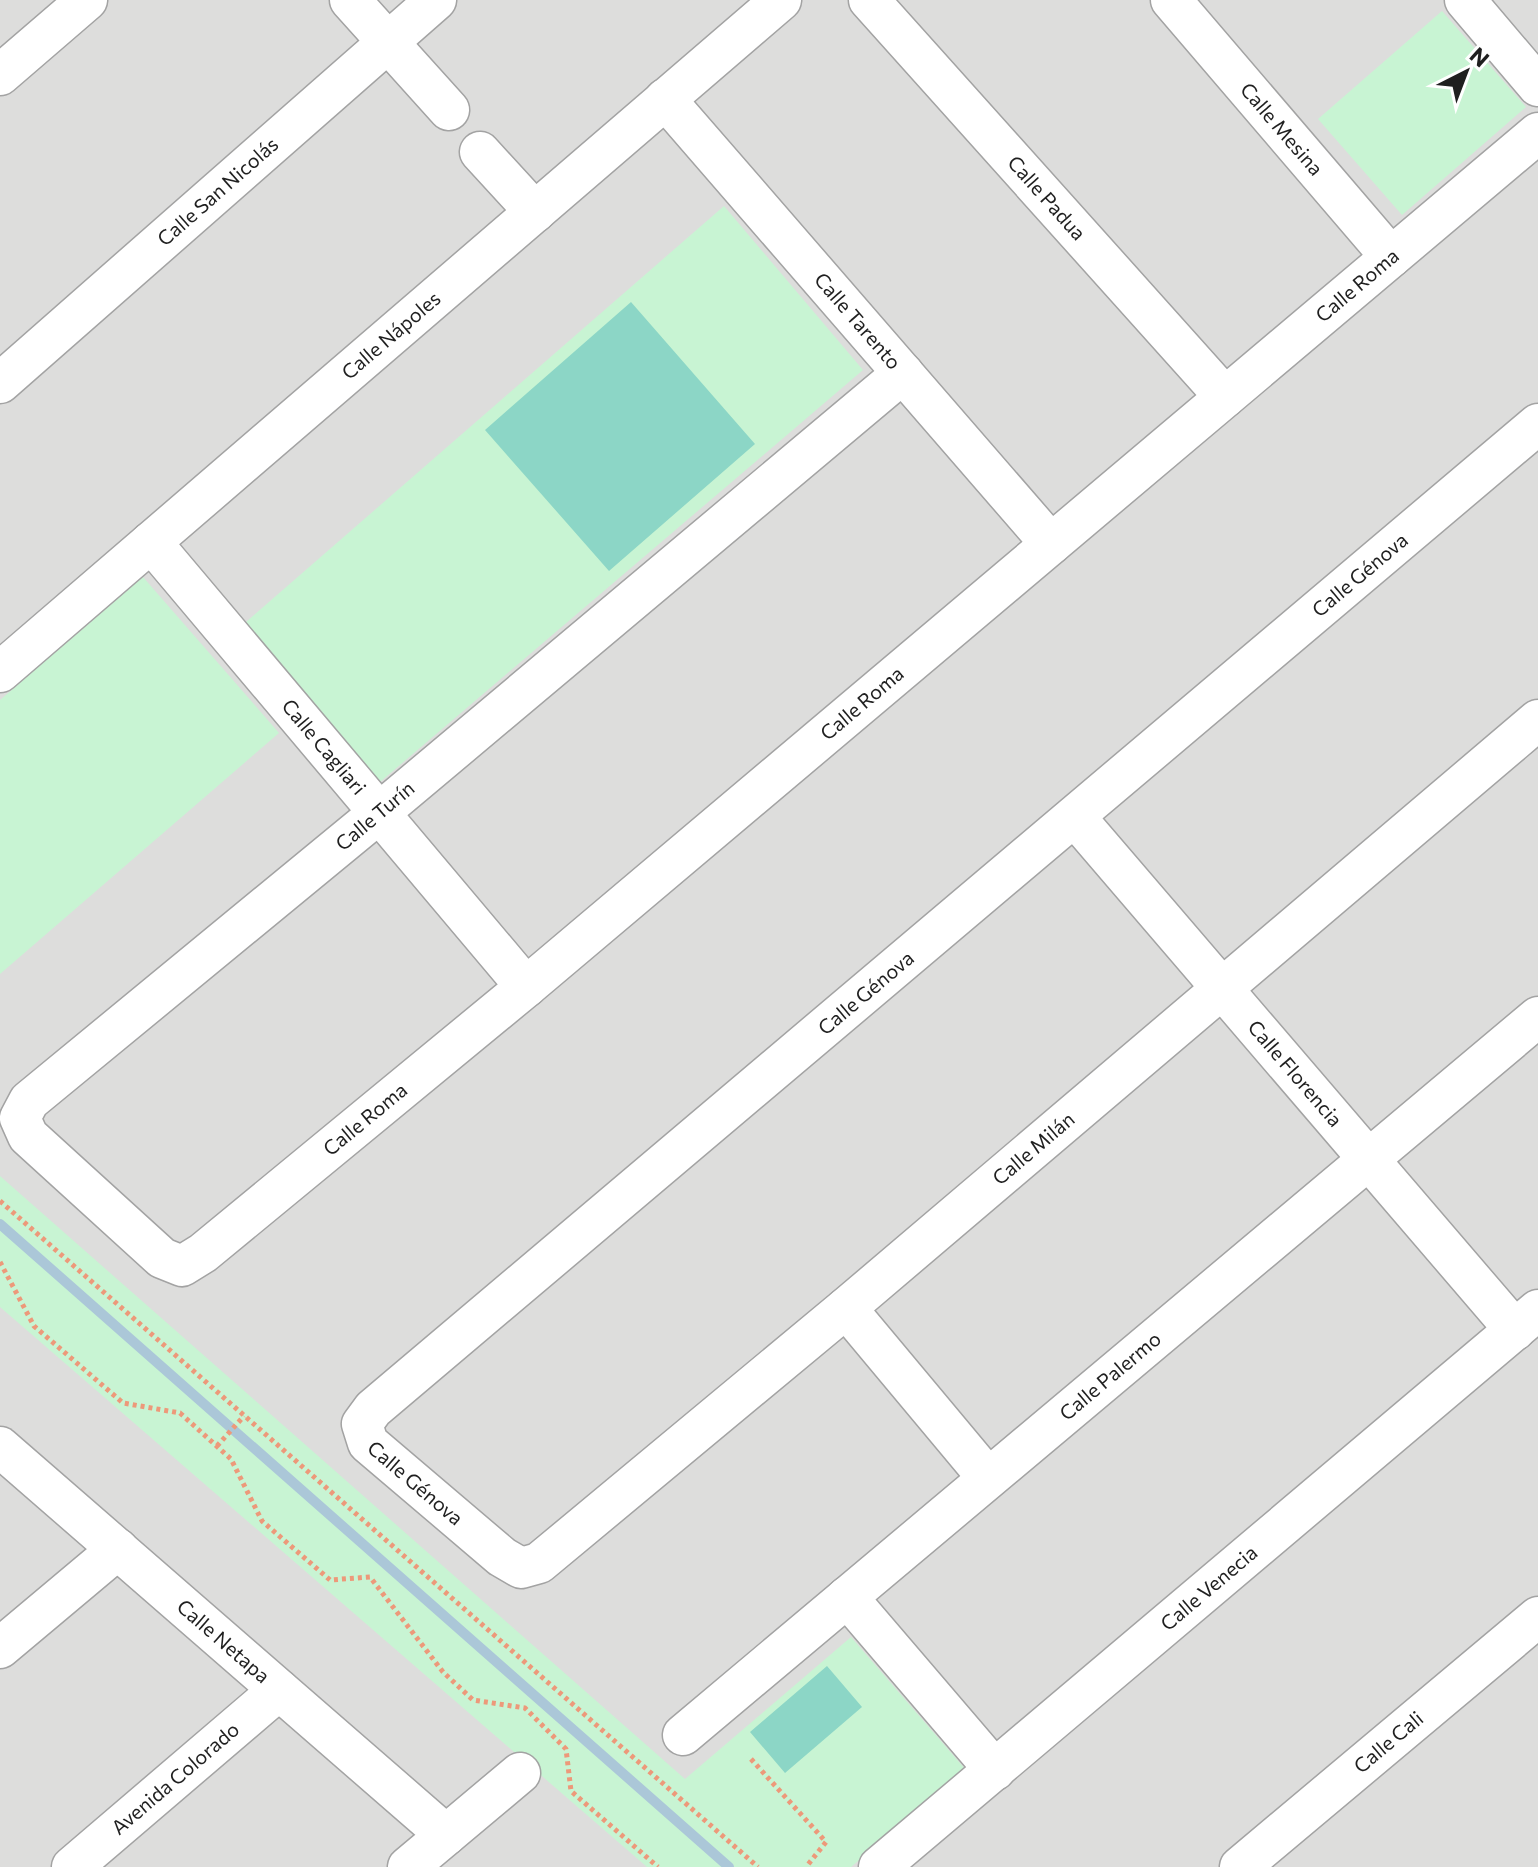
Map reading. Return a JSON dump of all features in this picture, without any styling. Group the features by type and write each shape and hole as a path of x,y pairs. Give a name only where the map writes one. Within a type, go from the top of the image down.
{"street":[{"path":"0,75 87,0"},
{"path":"350,0 449,110"},
{"name":"Calle San Nicolás","path":"0,383 436,0"},
{"name":"Calle Nápoles","path":"0,672 781,0"},
{"name":"Calle Padua","path":"869,0 1225,397"},
{"name":"Calle Mesina","path":"1171,0 1391,257"},
{"path":"1465,0 1536,80"},
{"name":"Calle Tarento","path":"665,99 1051,544"},
{"name":"Calle Roma","path":"182,1266 203,1253 526,987 1538,133"},
{"path":"480,152 535,212"},
{"name":"Calle Turín","path":"182,1266 162,1258 28,1136 20,1118 29,1101 379,813 903,373"},
{"name":"Calle Génova","path":"521,1568 502,1557 368,1443 362,1424 373,1409 1538,424"},
{"name":"Calle Cagliari","path":"151,542 526,987"},
{"name":"Calle Milán","path":"521,1568 539,1563 846,1308 1538,720"},
{"name":"Calle Florencia","path":"1075,817 1368,1159 1526,1320"},
{"name":"Calle Palermo","path":"683,1735 1538,1017"},
{"path":"846,1308 988,1478"},
{"name":"Calle Venecia","path":"879,1867 1526,1320"},
{"name":"Calle Netapa","path":"0,1447 446,1835"},
{"path":"0,1648 118,1549"},
{"path":"847,1597 995,1770"},
{"name":"Calle Cali","path":"1240,1867 1538,1617"},
{"name":"Avenida Colorado","path":"72,1867 279,1690"},
{"path":"408,1867 520,1773"}],"path":[{"path":"0,1201 758,1867"},
{"path":"0,1262 34,1326 123,1403 180,1413 218,1445 231,1459 262,1521 330,1580 370,1577 443,1672 473,1700 525,1708 566,1749 571,1791 658,1867"},
{"path":"218,1445 244,1417"},
{"path":"751,1759 826,1842 806,1867"}],"shaded area":[{"path":"0,0 1538,0 1538,1867 0,1867"},
{"path":"631,302 755,444 609,571 485,430"},
{"path":"827,1666 862,1707 785,1773 750,1732"}],"green space":[{"path":"1442,11 1526,107 1402,215 1318,119"},
{"path":"724,206 863,370 380,782 246,622"},
{"path":"143,577 279,733 0,974 0,700"},
{"path":"0,1176 685,1779 851,1637 966,1770 851,1867 647,1867 0,1307"}],"waterway":[{"path":"0,1224 729,1867"}]}
